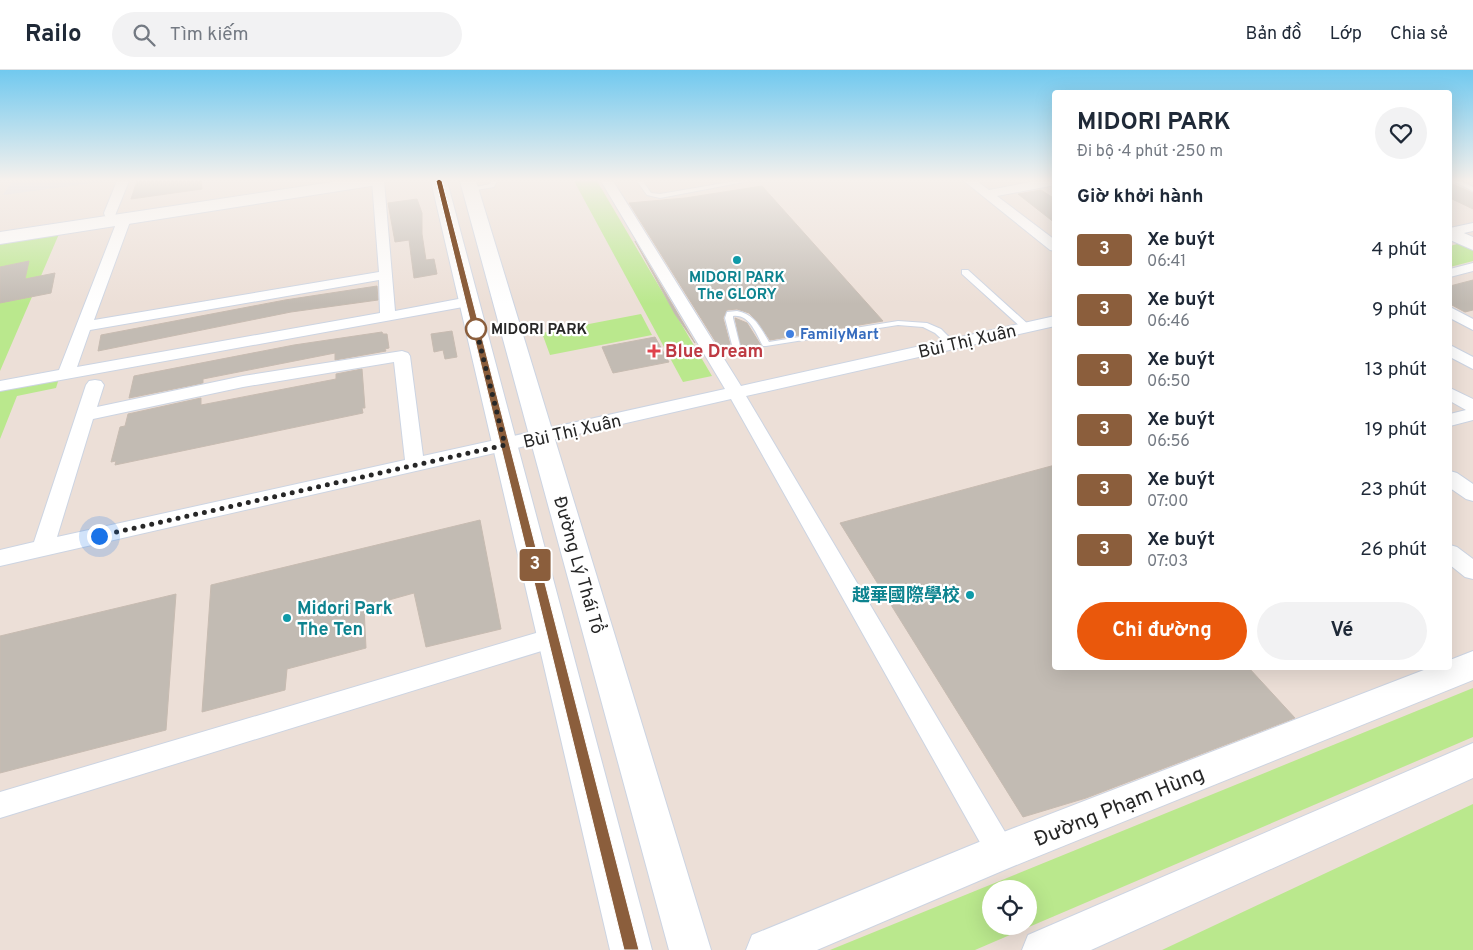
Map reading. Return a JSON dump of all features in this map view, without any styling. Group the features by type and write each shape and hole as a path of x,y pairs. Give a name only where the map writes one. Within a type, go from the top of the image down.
{"street":[{"path":"0,230 66,222"},
{"path":"0,238 85,222"},
{"path":"66,374 84,326 115,222"},
{"path":"381,222 388,316"},
{"path":"449,222 631,950"},
{"name":"Đường Lý Thái Tổ","path":"488,222 542,438 690,950"},
{"path":"632,222 736,393 1001,852"},
{"path":"1024,222 1052,243"},
{"path":"1452,231 1473,226"},
{"path":"1452,233 1473,244"},
{"path":"84,326 386,275"},
{"path":"0,386 469,302"},
{"path":"1452,313 1473,325"},
{"name":"Bùi Thị Xuân","path":"0,558 542,438 1052,322"},
{"path":"1452,351 1471,361"},
{"path":"85,415 211,387 340,364 402,356 416,465"},
{"path":"1452,366 1471,361"},
{"path":"43,548 95,385"},
{"path":"1452,394 1473,407"},
{"path":"1452,419 1473,414"},
{"path":"1457,480 1473,494"},
{"path":"1452,554 1473,570"},
{"path":"0,805 553,638"},
{"name":"Đường Phạm Hùng","path":"766,950 1001,852 1473,665"},
{"path":"1059,947 1473,760"}],"lane":[{"path":"965,272 1027,328"},
{"path":"712,353 736,346 729,318 730,314 736,312 743,313 749,317 766,344 898,323 924,325 938,332 952,344"}],"green space":[{"path":"596,222 621,222 712,376 683,382"},
{"path":"59,234 0,371 0,243"},
{"path":"1461,243 1473,249 1473,261 1452,266 1452,245"},
{"path":"641,314 652,335 550,355 542,333"},
{"path":"61,372 56,388 17,396 0,439 0,382"},
{"path":"1473,688 1473,737 1037,923 1037,880 1002,880"},
{"path":"1473,804 1473,950 1162,950"},
{"path":"982,888 982,935 1010,935 975,950 830,950"}],"building":[{"path":"391,222 422,222 426,260 434,259 437,274 414,278 409,240 395,242"},
{"name":"MIDORI PARK The GLORY","path":"641,222 794,222 883,321 770,340 749,313 737,309 727,310 723,318 730,344 719,347"},
{"path":"635,241 695,343 675,314"},
{"path":"29,261 25,279 55,273 51,293 0,303 0,267"},
{"path":"1473,280 1473,310 1465,312 1452,305 1452,285"},
{"path":"377,286 378,300 291,312 98,351 101,335 285,300"},
{"path":"735,318 747,323 762,347 749,352 741,348"},
{"path":"452,331 457,357 445,359 443,350 434,352 431,334"},
{"path":"382,332 387,334 389,348 385,349 386,351 335,360 335,353 203,379 203,383 129,398 134,376 294,345"},
{"path":"655,337 669,362 613,373 602,347"},
{"path":"362,369 365,408 362,408 363,413 115,465 116,461 111,462 120,427 125,426 128,414 201,398 201,405 336,379 336,374"},
{"name":"越華國際學校","path":"1052,466 1052,670 1251,670 1295,718 1086,798 1023,817 840,523"},
{"name":"Midori Park The Ten","path":"480,520 501,629 426,647 414,593 364,607 366,648 287,669 285,690 202,712 211,585"},
{"path":"176,594 166,730 0,773 0,636"}],"bus line":[{"name":"3","path":"449,222 631,950"}],"place":[{"name":"MIDORI PARK The GLORY","path":"737,260"},
{"name":"MIDORI PARK","path":"476,329"},
{"name":"FamilyMart","path":"790,334"},
{"name":"Blue Dream","path":"654,351"},
{"name":"越華國際學校","path":"970,595"},
{"name":"Midori Park The Ten","path":"287,618"}],"route":[{"path":"99,536 505,445 476,329"}]}
